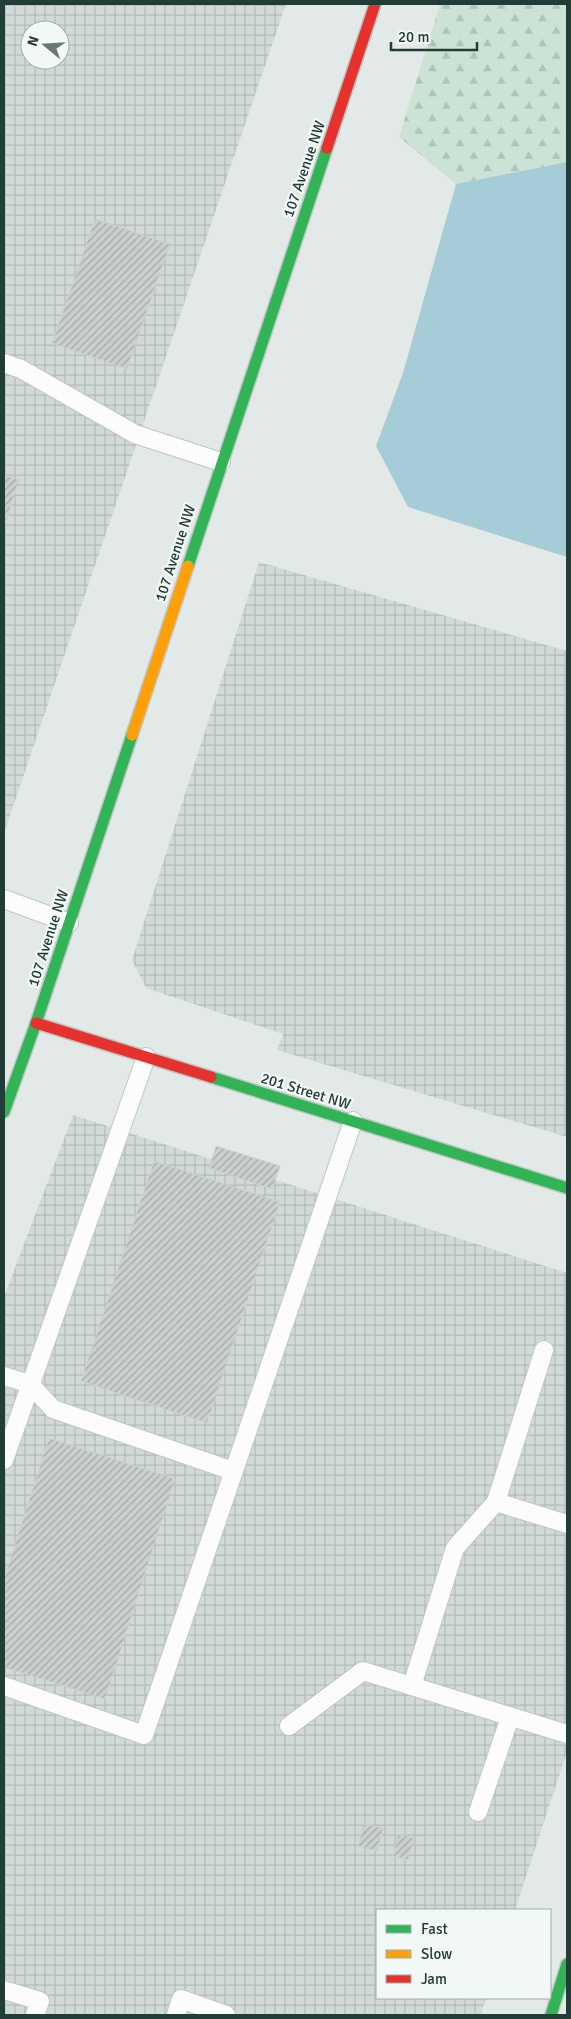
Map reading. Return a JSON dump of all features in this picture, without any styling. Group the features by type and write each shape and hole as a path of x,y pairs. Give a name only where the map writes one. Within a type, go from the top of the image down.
{"street":[{"name":"107 Avenue NW","path":"4,1112 36,1023 221,462 375,4"},
{"name":"201 Street NW","path":"36,1023 567,1188"},
{"path":"551,2015 567,1964"}],"lane":[{"path":"4,363 22,369 135,434 221,462"},
{"path":"4,899 68,923"},
{"path":"4,1460 146,1057"},
{"path":"4,1686 144,1735 353,1121"},
{"path":"412,1686 455,1548 496,1502 544,1350"},
{"path":"4,1376 30,1384 52,1409 233,1471"},
{"path":"496,1502 567,1524"},
{"path":"289,1726 363,1671 567,1734"},
{"path":"478,1812 510,1716"},
{"path":"4,1990 40,2001 35,2015"},
{"path":"176,2015 181,1999 226,2015"}],"shaded area":[{"path":"4,4 286,4 4,833"},
{"path":"259,562 567,651 567,1137 277,1050 283,1034 146,988 132,960"},
{"path":"73,1115 567,1273 567,1752 515,1909 376,1909 376,1999 486,1999 481,2015 4,2015 4,1297"}],"green space":[{"path":"440,4 567,4 567,162 456,184 399,137"}],"water":[{"path":"567,162 567,557 408,507 376,446 403,373 456,184"}],"building":[{"path":"95,219 170,244 127,369 52,343"},
{"path":"4,475 19,480 4,527"},
{"path":"216,1146 280,1166 272,1189 209,1168"},
{"path":"154,1161 280,1202 207,1423 81,1381"},
{"path":"49,1438 175,1479 105,1699 4,1667 4,1579"},
{"path":"364,1824 383,1828 377,1851 358,1846"},
{"path":"398,1834 414,1838 408,1860 393,1856"}],"traffic: fast":[{"path":"188,566 327,148"},
{"path":"4,1112 36,1023 132,735"},
{"path":"211,1077 567,1188"},
{"path":"551,2015 567,1964"}],"traffic: slow":[{"path":"132,735 188,566"}],"traffic: jam":[{"path":"327,148 375,4"},
{"path":"36,1023 211,1077"}]}
